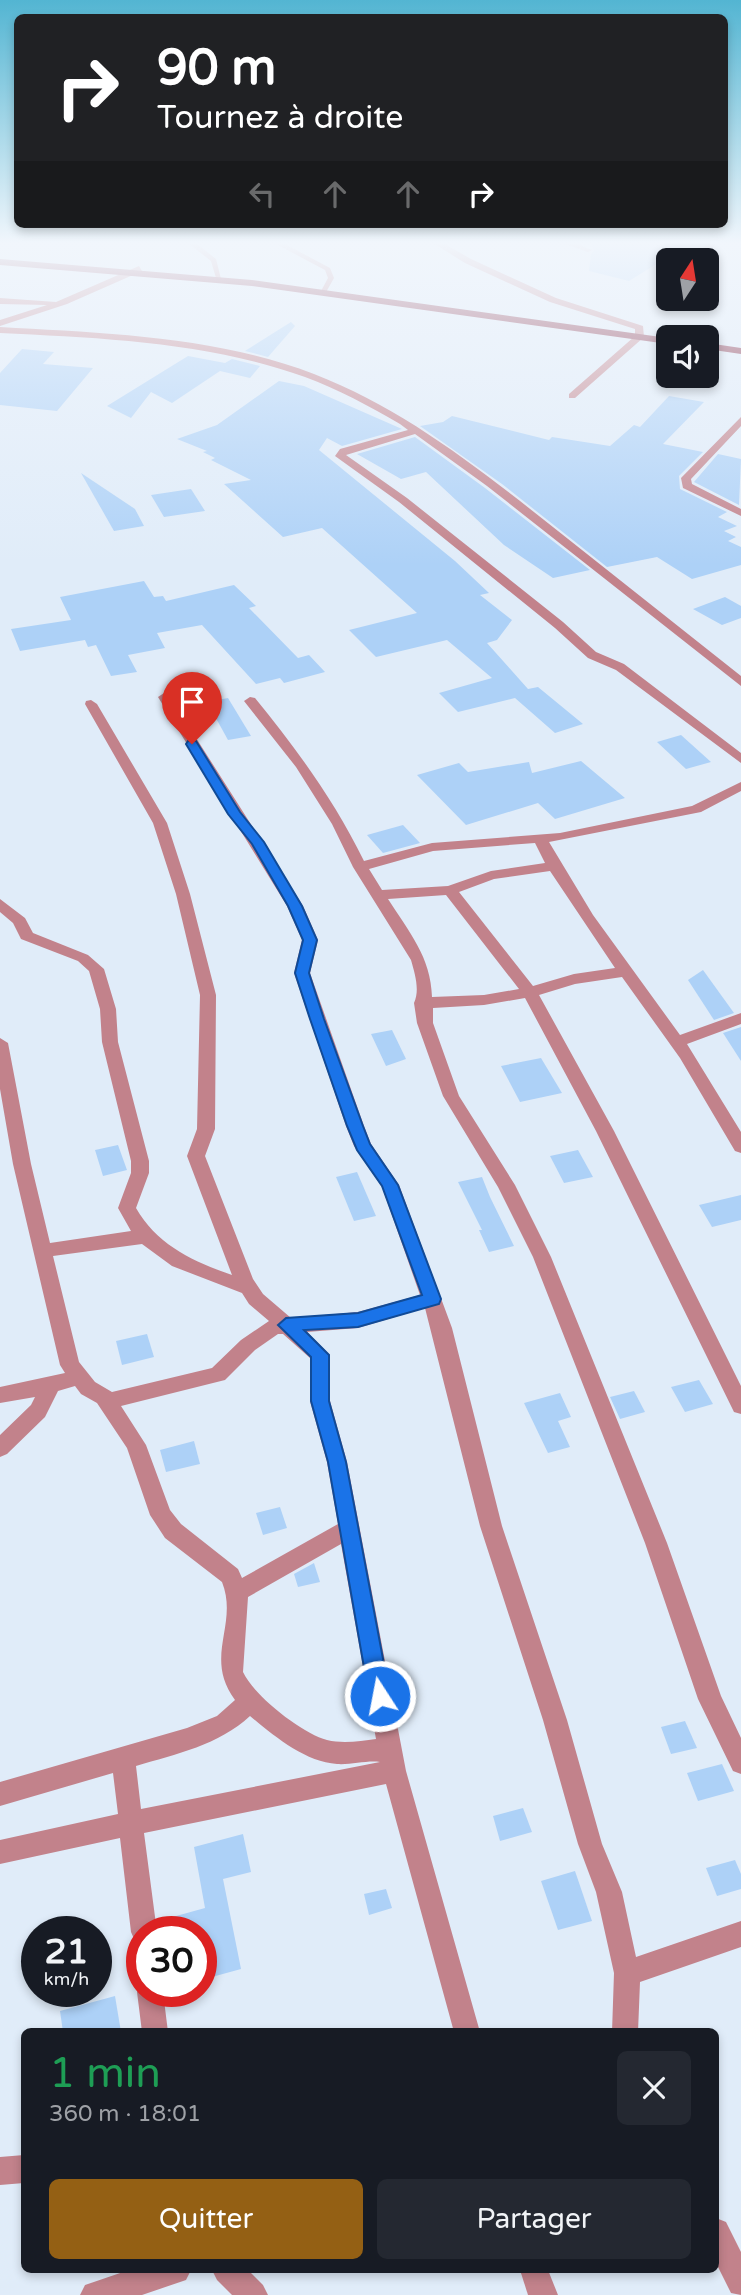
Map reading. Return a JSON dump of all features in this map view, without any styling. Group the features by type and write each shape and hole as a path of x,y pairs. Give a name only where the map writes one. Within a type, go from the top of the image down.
{"street":[{"path":"195,350 251,360 305,374 396,415 415,431 471,467 741,682"},
{"path":"572,396 624,350"},
{"path":"741,420 687,478 687,486 741,513"},
{"path":"415,431 344,451 340,456 403,499 559,625 592,656 620,667 741,759"},
{"path":"164,697 295,906 310,940 302,973 355,1126 363,1146 390,1185 447,1343 491,1526 555,1720 590,1844 609,1892 627,1973 625,2028"},
{"path":"250,701 302,765 339,824 360,867 419,960 424,976 422,1003 425,1023 461,1116 506,1185 542,1257 656,1543 710,1699 741,1763"},
{"path":"91,704 160,823 183,894 210,1010 206,1065 206,1129 196,1156 249,1288 320,1355 320,1401 337,1462 392,1760 466,2028"},
{"path":"360,867 432,847 540,838 696,809 741,786"},
{"path":"540,838 553,866 624,972 677,1042 741,1147"},
{"path":"377,895 450,890 491,876 553,866"},
{"path":"450,890 530,992 605,1131 741,1406"},
{"path":"0,904 20,921 26,936 83,958 96,970 108,1009 110,1042 140,1161 140,1173 129,1196 127,1208 133,1222 147,1236 197,1272 249,1288"},
{"path":"422,1003 484,999 530,992 574,979 624,972"},
{"path":"677,1042 741,1018"},
{"path":"0,1043 22,1164 70,1365 78,1377 108,1401 136,1445 161,1515 173,1531 230,1576 236,1592 239,1617 232,1671 235,1684 251,1701 292,1734 320,1749 392,1760"},
{"path":"43,1251 147,1236"},
{"path":"108,1401 218,1374 248,1345 274,1327 358,1320 432,1299"},
{"path":"0,1395 78,1377"},
{"path":"0,1448 38,1411 51,1385"},
{"path":"236,1592 348,1529"},
{"path":"0,1794 188,1739 225,1724 251,1701"},
{"path":"123,1759 142,1916"},
{"path":"0,1852 392,1760"},
{"path":"627,1973 741,1934"},
{"path":"152,2007 154,2028"},
{"path":"0,2171 21,2169"},
{"path":"719,2238 741,2283"},
{"path":"95,2295 166,2273"},
{"path":"230,2273 253,2295"},
{"path":"535,2273 542,2295"}],"building":[{"path":"21,350 54,352 43,364 93,368 57,411 0,405 0,373"},
{"path":"246,350 274,350 268,357"},
{"path":"188,356 225,363 232,359 260,366 250,378 220,371 172,403 151,392 131,418 107,406"},
{"path":"279,381 304,386 402,429 342,446 327,438 319,450 455,561 489,593 480,595 512,620 497,640 487,643 528,689 538,687 583,724 555,733 515,698 458,712 439,693 492,678 447,640 376,657 349,630 417,613 322,528 283,537 224,484 251,480 211,460 215,458 203,452 207,451 177,439 217,425"},
{"path":"669,396 704,402 663,444 703,452 679,476 680,489 727,512 718,517 737,526 724,531 736,537 728,541 741,547 741,565 692,579 657,557 607,567 502,484 420,426 443,422 452,416 549,440 552,437 610,446 634,425 640,427"},
{"path":"415,437 590,570 553,578 504,545 426,472 401,479 357,454"},
{"path":"718,454 741,459 739,505 694,482"},
{"path":"81,473 135,509 144,526 114,531"},
{"path":"191,489 205,511 164,517 151,495"},
{"path":"144,581 154,597 163,596 166,601 234,585 256,606 249,608 298,658 309,655 325,672 284,683 280,678 256,684 202,625 157,633 165,648 128,655 137,672 111,676 96,645 88,647 85,640 20,651 11,629 71,620 60,597"},
{"path":"725,597 741,606 741,618 722,625 693,609"},
{"path":"228,698 251,736 228,740 207,702"},
{"path":"681,735 711,762 686,769 657,742"},
{"path":"581,761 625,798 555,819 538,803 466,825 417,775 459,763 468,772 529,762 532,773"},
{"path":"403,825 420,843 383,853 367,835"},
{"path":"703,970 734,1013 714,1020 688,980"},
{"path":"741,1027 741,1061 723,1033"},
{"path":"392,1030 406,1059 386,1066 371,1034"},
{"path":"541,1058 562,1093 520,1102 501,1066"},
{"path":"118,1145 127,1170 103,1176 95,1150"},
{"path":"578,1150 593,1177 564,1183 550,1156"},
{"path":"357,1172 376,1216 354,1221 336,1177"},
{"path":"482,1177 514,1246 489,1252 479,1230 482,1230 458,1182"},
{"path":"741,1195 741,1220 712,1227 699,1205"},
{"path":"147,1334 154,1357 122,1365 116,1341"},
{"path":"699,1380 713,1404 685,1412 671,1387"},
{"path":"634,1391 645,1412 620,1419 610,1397"},
{"path":"560,1393 571,1417 558,1421 570,1447 548,1453 524,1403"},
{"path":"194,1441 200,1464 166,1472 160,1450"},
{"path":"280,1507 287,1528 263,1535 256,1513"},
{"path":"314,1563 320,1582 298,1587 294,1574"},
{"path":"685,1721 697,1748 671,1754 661,1727"},
{"path":"722,1764 734,1791 698,1801 687,1773"},
{"path":"523,1808 532,1832 500,1841 493,1816"},
{"path":"243,1834 251,1872 223,1879 241,1969 217,1976 217,1916 176,1916 205,1908 194,1847"},
{"path":"735,1860 741,1874 741,1889 717,1896 706,1868"},
{"path":"575,1871 592,1921 558,1930 541,1881"},
{"path":"386,1889 392,1908 369,1915 364,1894"},
{"path":"115,1996 120,2028 62,2028 60,2011 75,2007 112,2007 112,1997"}],"route":[{"path":"192,744 234,814 258,842 295,906 310,940 310,950 302,973 317,1019 363,1146 390,1185 432,1299 358,1320 286,1325 320,1355 322,1413 337,1462 380,1696"}]}
